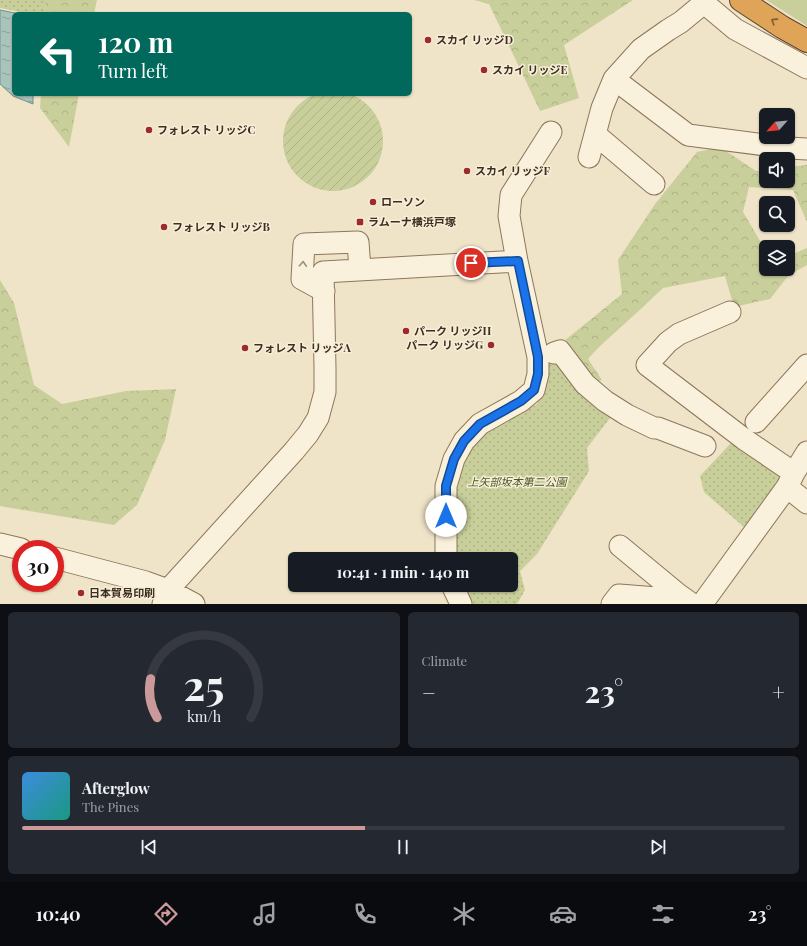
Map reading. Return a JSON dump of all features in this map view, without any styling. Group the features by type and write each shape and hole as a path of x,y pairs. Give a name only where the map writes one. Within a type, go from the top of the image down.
{"highway":[{"path":"741,0 782,27 807,41"}],"street":[{"path":"589,157 602,108 614,79 641,49 681,22 704,3 735,29 807,68"},
{"path":"614,79 688,135 807,149"},
{"path":"446,552 446,486 454,459 464,441 480,424 521,401 534,390 538,374 546,355 518,261 509,216 511,195 551,132"},
{"path":"595,134 654,184"},
{"path":"324,291 302,279 304,244 358,242 360,270"},
{"path":"166,597 294,451 308,434 318,418 325,392 323,272 518,261"},
{"path":"730,312 679,334 668,342 647,365 734,432 790,480 807,503"},
{"path":"546,355 560,351 585,384 605,401 627,415 700,448 734,432"},
{"path":"756,422 807,365"},
{"path":"702,604 790,480 807,452"},
{"path":"0,544 12,547"},
{"path":"620,546 650,560 692,604"},
{"path":"64,560 146,582 166,597 194,604"},
{"path":"455,592 461,604"},
{"path":"612,604 619,595 657,598 675,604"}],"green space":[{"path":"0,0 45,0 46,12 21,12 0,8"},
{"path":"45,0 97,0 94,12 46,12"},
{"path":"474,0 633,0 564,45 579,98 540,111 489,4"},
{"path":"766,0 807,0 807,26"},
{"path":"41,96 79,96 69,147 40,108"},
{"path":"312,96 354,96 361,100 374,113 382,131 382,151 374,169 361,182 343,190 323,190 305,182 292,169 284,151 284,131 287,122 298,106"},
{"path":"720,147 756,171 759,171 759,188 749,187 743,212 760,240 759,276 788,276 770,299 734,307 725,276 663,288 588,359 602,380 595,383 559,345 622,294 618,260 655,204 697,152"},
{"path":"807,165 807,222 793,190 764,188 795,188 795,166"},
{"path":"807,248 807,265 795,272 795,253"},
{"path":"0,280 14,303 34,385 62,404 126,391 176,389 165,440 137,505 114,525 0,506"},
{"name":"上矢部坂本第二公園","path":"559,354 576,385 589,402 610,418 587,448 589,471 537,554 520,571 525,590 517,604 470,604 466,592 518,592 518,552 457,552 456,487 462,464 476,443 491,429 537,404 546,388 547,357"},
{"path":"731,443 751,447 787,474 745,528 704,492 700,476"}],"water":[{"path":"0,10 12,12 12,95 0,84"},
{"path":"13,96 33,96 33,104"}],"place":[{"name":"スカイ リッジD","path":"428,40"},
{"name":"スカイ リッジE","path":"484,70"},
{"name":"フォレスト リッジC","path":"149,130"},
{"name":"スカイ リッジF","path":"467,171"},
{"name":"ローソン","path":"373,202"},
{"name":"ラムーナ横浜戸塚","path":"360,222"},
{"name":"フォレスト リッジB","path":"164,227"},
{"name":"パーク リッジH","path":"406,331"},
{"name":"パーク リッジG","path":"491,345"},
{"name":"フォレスト リッジA","path":"245,348"},
{"name":"日本貿易印刷","path":"81,593"}],"route":[{"path":"446,516 446,486 454,459 464,441 480,424 521,401 534,390 538,374 538,357 518,261 471,263"}]}
